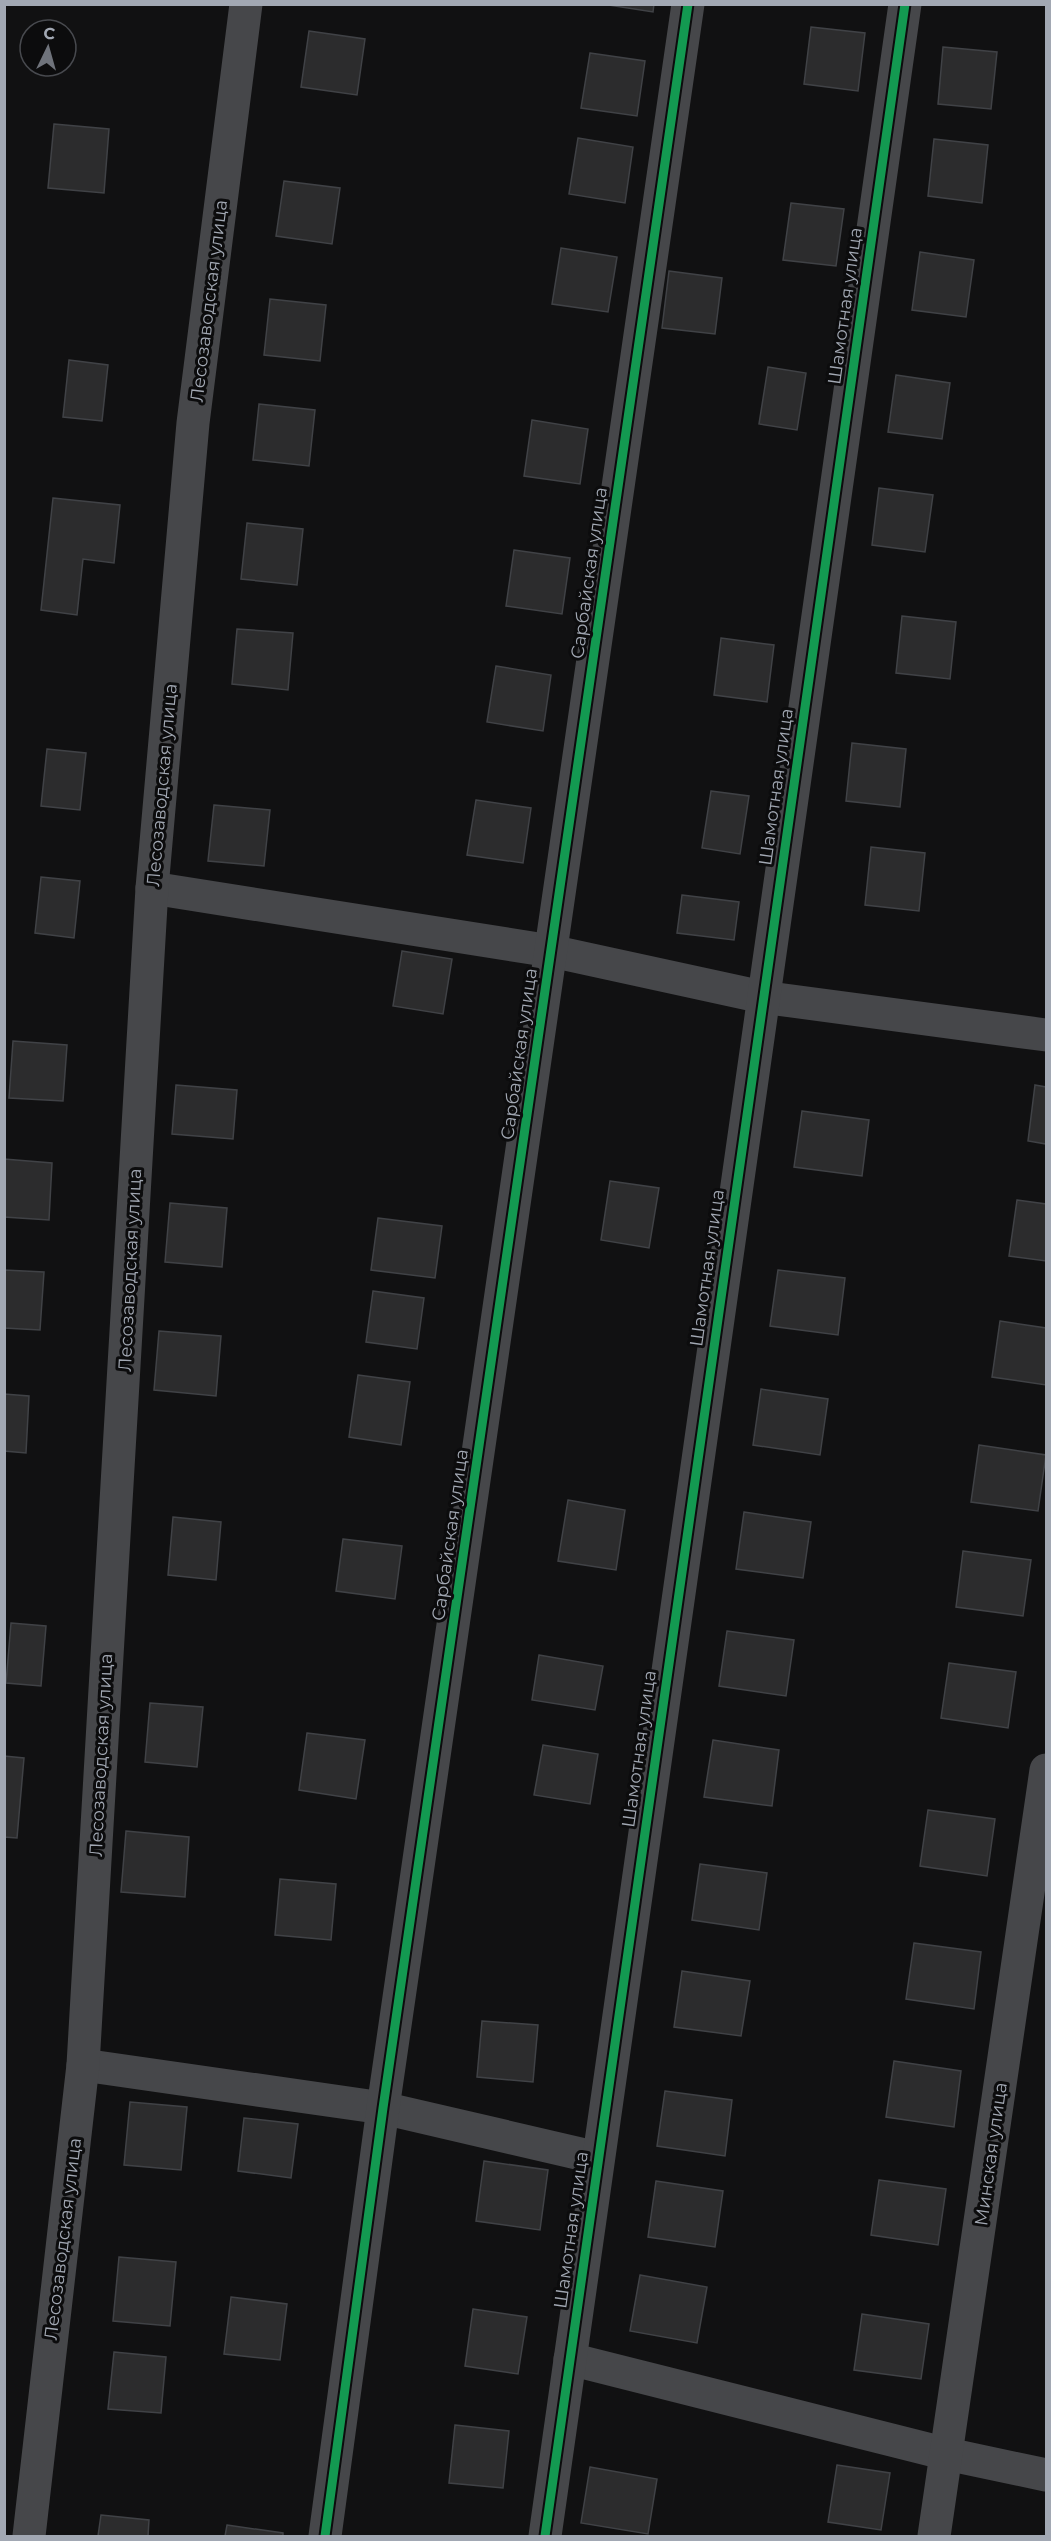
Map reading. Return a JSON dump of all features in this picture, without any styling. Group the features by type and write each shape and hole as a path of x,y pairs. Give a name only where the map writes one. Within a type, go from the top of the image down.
{"street":[{"name":"Лесозаводская улица","path":"29,2536 83,2065 152,888 194,423 246,4"},
{"name":"Сарбайская улица","path":"325,2536 383,2108 688,4"},
{"name":"Шамотная улица","path":"545,2536 905,4"},
{"path":"152,888 551,951 762,997 1047,1035"},
{"name":"Минская улица","path":"934,2536 1047,1770"},
{"path":"83,2065 383,2108 598,2158"},
{"path":"570,2359 947,2454 1047,2475"}],"building":[{"path":"602,4 654,4 653,12"},
{"path":"811,27 865,33 858,91 804,84"},
{"path":"309,31 365,39 357,95 301,87"},
{"path":"943,47 997,52 991,109 938,104"},
{"path":"590,53 645,61 637,116 581,108"},
{"path":"54,124 109,129 104,193 48,188"},
{"path":"578,138 633,147 625,203 569,194"},
{"path":"934,139 988,145 982,203 928,196"},
{"path":"284,181 340,188 332,244 276,236"},
{"path":"791,203 844,209 836,266 783,260"},
{"path":"561,248 617,257 608,312 552,304"},
{"path":"920,252 974,260 966,317 912,310"},
{"path":"669,271 722,278 715,334 662,328"},
{"path":"270,299 326,305 320,361 264,355"},
{"path":"69,360 108,365 102,421 63,417"},
{"path":"768,367 806,373 797,430 759,424"},
{"path":"896,375 950,383 942,439 888,432"},
{"path":"259,404 315,410 309,466 253,460"},
{"path":"532,420 588,429 580,484 524,476"},
{"path":"879,488 933,495 925,552 872,545"},
{"path":"53,498 120,505 114,563 83,559 77,615 41,610"},
{"path":"247,523 303,529 297,585 241,579"},
{"path":"514,550 570,558 562,614 506,606"},
{"path":"902,616 956,622 950,679 896,673"},
{"path":"237,629 293,633 288,690 232,684"},
{"path":"721,638 774,645 767,702 714,695"},
{"path":"496,666 551,675 543,731 487,722"},
{"path":"852,743 906,749 900,807 846,801"},
{"path":"47,749 86,753 80,810 41,806"},
{"path":"711,791 749,796 740,854 702,848"},
{"path":"476,800 531,808 523,863 467,855"},
{"path":"214,805 270,810 264,866 208,861"},
{"path":"871,847 925,853 919,911 865,905"},
{"path":"41,877 80,881 74,938 35,933"},
{"path":"682,895 739,902 734,940 677,933"},
{"path":"402,951 452,959 443,1014 393,1006"},
{"path":"13,1041 67,1045 63,1101 9,1098"},
{"path":"176,1085 237,1090 233,1139 172,1134"},
{"path":"1035,1085 1046,1087 1046,1144 1028,1141"},
{"path":"802,1111 869,1120 862,1176 794,1167"},
{"path":"4,1159 52,1163 49,1220 4,1217"},
{"path":"610,1181 659,1188 649,1248 601,1240"},
{"path":"1017,1200 1046,1204 1046,1261 1009,1256"},
{"path":"170,1203 227,1208 222,1267 165,1262"},
{"path":"378,1218 442,1226 435,1278 371,1270"},
{"path":"4,1270 44,1272 40,1330 4,1328"},
{"path":"778,1270 845,1278 838,1335 770,1326"},
{"path":"373,1291 424,1298 417,1349 366,1342"},
{"path":"1000,1321 1046,1328 1046,1385 992,1377"},
{"path":"159,1331 221,1336 216,1396 154,1390"},
{"path":"358,1375 410,1382 401,1445 349,1437"},
{"path":"761,1389 828,1399 820,1455 753,1445"},
{"path":"4,1394 29,1396 26,1453 4,1451"},
{"path":"979,1445 1046,1455 1038,1511 971,1502"},
{"path":"568,1500 625,1510 616,1570 558,1561"},
{"path":"744,1512 811,1522 803,1578 736,1569"},
{"path":"173,1517 221,1522 216,1580 168,1575"},
{"path":"343,1539 402,1546 395,1599 336,1591"},
{"path":"963,1551 1031,1560 1023,1616 956,1607"},
{"path":"11,1623 46,1626 41,1686 6,1683"},
{"path":"727,1631 794,1640 786,1696 719,1686"},
{"path":"539,1655 603,1666 595,1710 532,1700"},
{"path":"949,1663 1016,1672 1008,1728 941,1718"},
{"path":"150,1703 203,1707 197,1767 145,1762"},
{"path":"307,1733 365,1740 356,1799 299,1790"},
{"path":"713,1740 779,1750 772,1806 704,1797"},
{"path":"543,1745 598,1754 590,1804 534,1795"},
{"path":"4,1756 24,1758 17,1838 4,1837"},
{"path":"928,1810 995,1819 987,1876 920,1866"},
{"path":"126,1831 189,1837 185,1897 121,1892"},
{"path":"700,1864 767,1873 759,1930 692,1920"},
{"path":"280,1879 336,1884 331,1940 275,1935"},
{"path":"914,1943 981,1952 974,2009 906,1999"},
{"path":"682,1971 750,1981 741,2036 674,2027"},
{"path":"482,2021 538,2025 533,2082 477,2077"},
{"path":"894,2061 961,2071 954,2127 886,2117"},
{"path":"665,2091 732,2100 725,2156 657,2146"},
{"path":"130,2102 187,2107 181,2170 124,2165"},
{"path":"244,2118 298,2124 291,2178 238,2171"},
{"path":"484,2161 548,2170 540,2230 476,2221"},
{"path":"879,2180 946,2189 938,2245 871,2235"},
{"path":"656,2181 723,2191 715,2247 648,2237"},
{"path":"119,2257 176,2262 170,2326 113,2321"},
{"path":"640,2275 707,2287 697,2343 630,2331"},
{"path":"231,2297 287,2304 280,2360 224,2354"},
{"path":"473,2309 527,2317 518,2374 465,2366"},
{"path":"862,2314 929,2324 921,2379 854,2370"},
{"path":"114,2352 166,2357 161,2413 108,2409"},
{"path":"455,2425 509,2431 503,2488 449,2483"},
{"path":"837,2465 890,2473 881,2530 828,2522"},
{"path":"590,2467 657,2479 648,2534 581,2523"},
{"path":"101,2515 149,2520 148,2536 98,2536"},
{"path":"227,2525 283,2533 283,2536 225,2536"}],"cycle path":[{"path":"325,2536 383,2108 688,4"},
{"path":"545,2536 905,4"}]}
